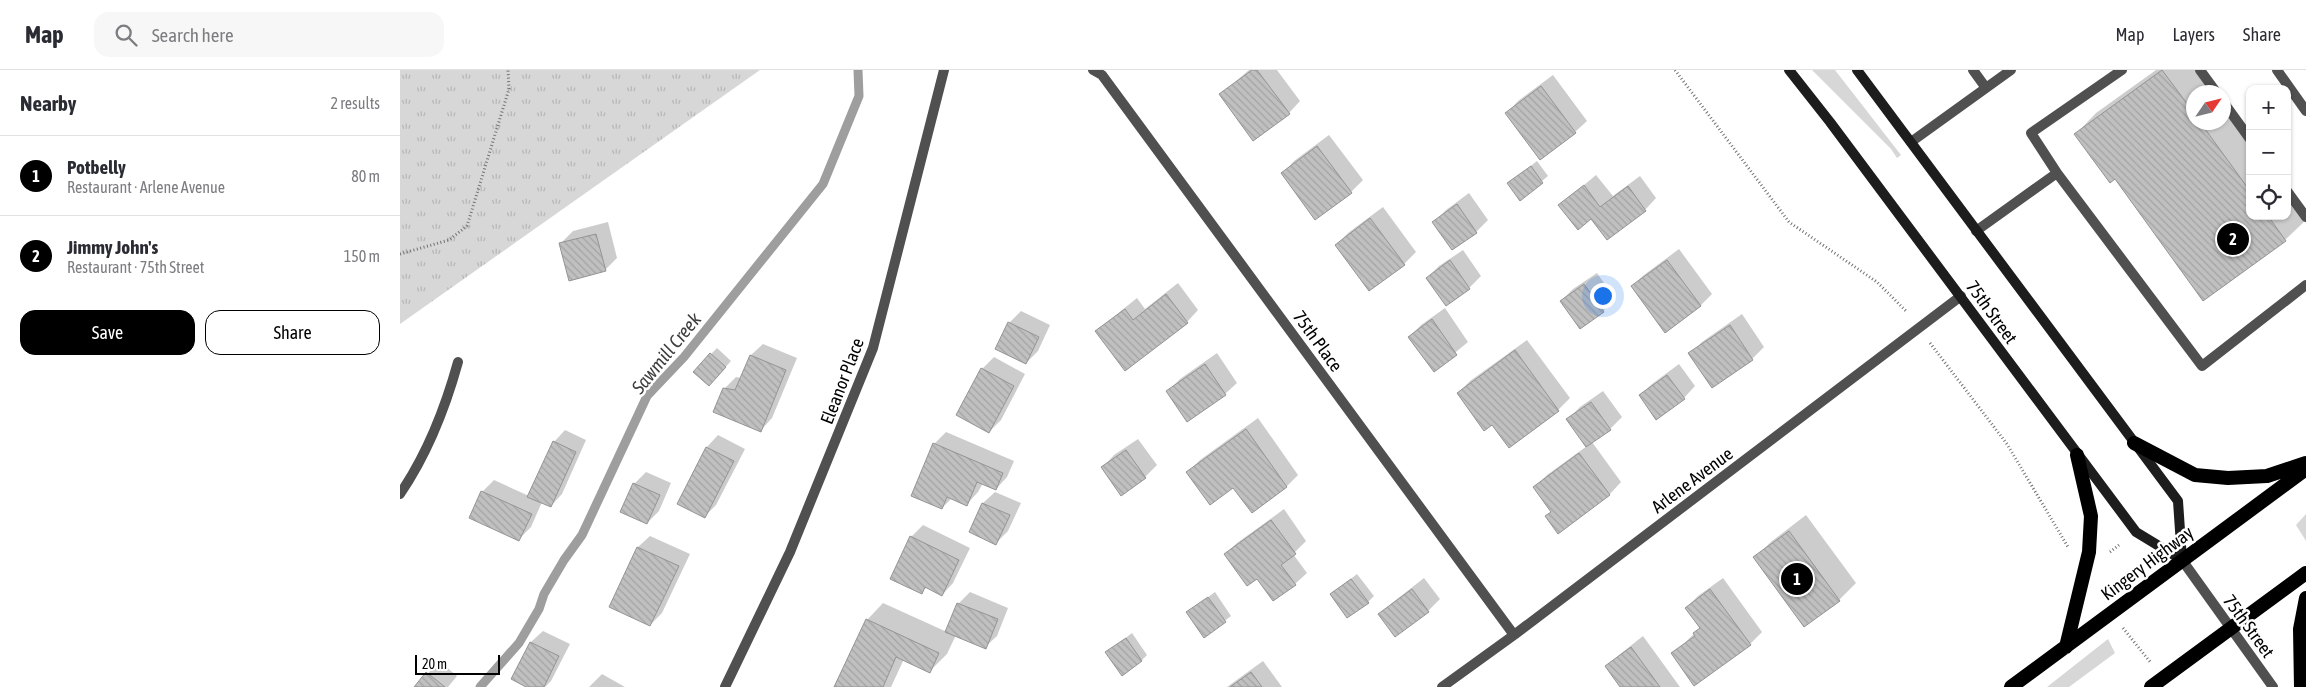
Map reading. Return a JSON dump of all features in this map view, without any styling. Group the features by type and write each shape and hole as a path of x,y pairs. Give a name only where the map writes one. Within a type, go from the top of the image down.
{"highway":[{"path":"2134,443 2195,475 2228,478 2267,476 2306,463"},
{"path":"2066,647 2089,552 2091,516 2078,455"},
{"name":"Kingery Highway","path":"2011,687 2306,470"},
{"path":"2151,687 2306,573"},
{"path":"2301,687 2300,629 2306,598"}],"main road":[{"name":"75th Street","path":"1788,70 2136,532 2182,560"},
{"name":"75th Street","path":"1857,70 2178,501 2182,560"}],"street":[{"name":"Eleanor Place","path":"726,687 790,552 873,348 944,70"},
{"name":"75th Place","path":"1093,70 1102,75 1514,635"},
{"path":"1973,70 1986,88"},
{"path":"1911,142 2011,70"},
{"path":"2122,70 2031,133 2057,173 2202,366 2306,285"},
{"path":"2200,70 2211,85"},
{"path":"2277,70 2306,111"},
{"path":"2231,113 2246,133"},
{"path":"1976,231 2057,173"},
{"path":"2291,196 2306,217"},
{"name":"Arlene Avenue","path":"1442,687 1514,635 1960,296"},
{"path":"400,494 420,464 445,408 458,362"},
{"name":"75th Street","path":"2182,560 2273,687"}],"path":[{"path":"400,254 449,240 467,226 509,89 508,70"},
{"path":"1675,70 1789,222 1877,282 1903,307"},
{"path":"1937,353 2007,444 2069,549"},
{"path":"2125,631 2133,641"}],"green space":[{"path":"400,70 760,70 400,324"},
{"path":"1812,70 1835,70 1901,155 1897,158 1891,149"},
{"path":"2306,514 2306,541 2296,525"},
{"path":"2108,639 2115,653 2069,687 2047,687"}],"building":[{"path":"1252,70 1257,70 1290,114 1253,141 1219,94"},
{"path":"2162,70 2186,102 2186,130 2206,130 2246,185 2246,220 2271,220 2286,241 2203,301 2115,179 2110,183 2074,134"},
{"path":"1541,86 1576,133 1540,160 1505,113"},
{"path":"1317,146 1352,193 1315,220 1281,173"},
{"path":"1531,166 1543,183 1520,201 1507,183"},
{"path":"1584,185 1600,207 1628,186 1646,211 1607,240 1591,219 1578,230 1558,205"},
{"path":"1457,204 1477,233 1452,250 1432,222"},
{"path":"1370,218 1405,265 1369,291 1335,245"},
{"path":"596,234 606,271 569,281 559,243"},
{"path":"1450,260 1470,289 1446,306 1426,278"},
{"path":"1667,260 1701,306 1665,333 1631,286"},
{"path":"1584,284 1604,312 1580,329 1560,301"},
{"path":"1166,294 1188,323 1125,371 1095,331 1125,309 1133,320"},
{"path":"1432,319 1457,355 1434,372 1408,337"},
{"path":"1008,322 1039,337 1026,364 995,349"},
{"path":"1730,325 1753,360 1712,388 1688,353"},
{"path":"1515,350 1559,411 1509,448 1492,425 1484,431 1457,393"},
{"path":"710,353 726,367 709,386 693,372"},
{"path":"750,355 786,370 761,432 713,412 723,388 735,390"},
{"path":"1205,364 1226,395 1187,422 1166,391"},
{"path":"981,368 1014,386 989,433 956,415"},
{"path":"1667,375 1685,399 1656,420 1639,395"},
{"path":"1591,402 1611,430 1586,447 1566,419"},
{"path":"1246,429 1287,487 1252,513 1233,488 1210,505 1186,472"},
{"path":"553,441 576,452 551,507 527,497"},
{"path":"933,443 1003,473 996,490 977,482 967,506 947,497 942,509 911,496"},
{"path":"706,447 734,461 705,518 677,504"},
{"path":"1126,450 1146,478 1121,496 1101,467"},
{"path":"1579,453 1610,495 1558,534 1545,516 1551,512 1533,487"},
{"path":"633,483 660,495 647,524 620,512"},
{"path":"481,491 532,514 519,541 469,518"},
{"path":"982,503 1010,515 996,545 969,532"},
{"path":"1271,520 1296,554 1281,565 1296,585 1273,601 1257,579 1247,586 1224,554"},
{"path":"1789,531 1840,601 1804,627 1753,557"},
{"path":"910,536 959,560 942,596 925,587 922,594 890,579"},
{"path":"637,547 679,566 650,626 609,607"},
{"path":"1351,579 1369,603 1347,618 1330,594"},
{"path":"1412,589 1429,612 1395,637 1378,614"},
{"path":"1710,589 1751,645 1694,686 1671,653 1695,636 1693,633 1700,628 1685,608"},
{"path":"1208,597 1226,622 1204,638 1186,612"},
{"path":"957,603 998,619 986,649 945,632"},
{"path":"866,619 939,653 930,673 896,657 883,687 834,687"},
{"path":"1126,638 1142,661 1122,676 1105,652"},
{"path":"530,642 559,656 544,687 526,687 511,679"},
{"path":"1631,647 1660,687 1620,687 1605,666"},
{"path":"426,672 445,687 414,687"},
{"path":"1251,672 1262,687 1230,687"}],"waterway":[{"name":"Sawmill Creek","path":"480,687 519,643 539,609 544,594 564,560 582,535 647,396 684,357 823,184 859,96 858,70"}],"place":[{"name":"Jimmy John's","path":"2233,239"},
{"name":"Potbelly","path":"1797,579"}]}
